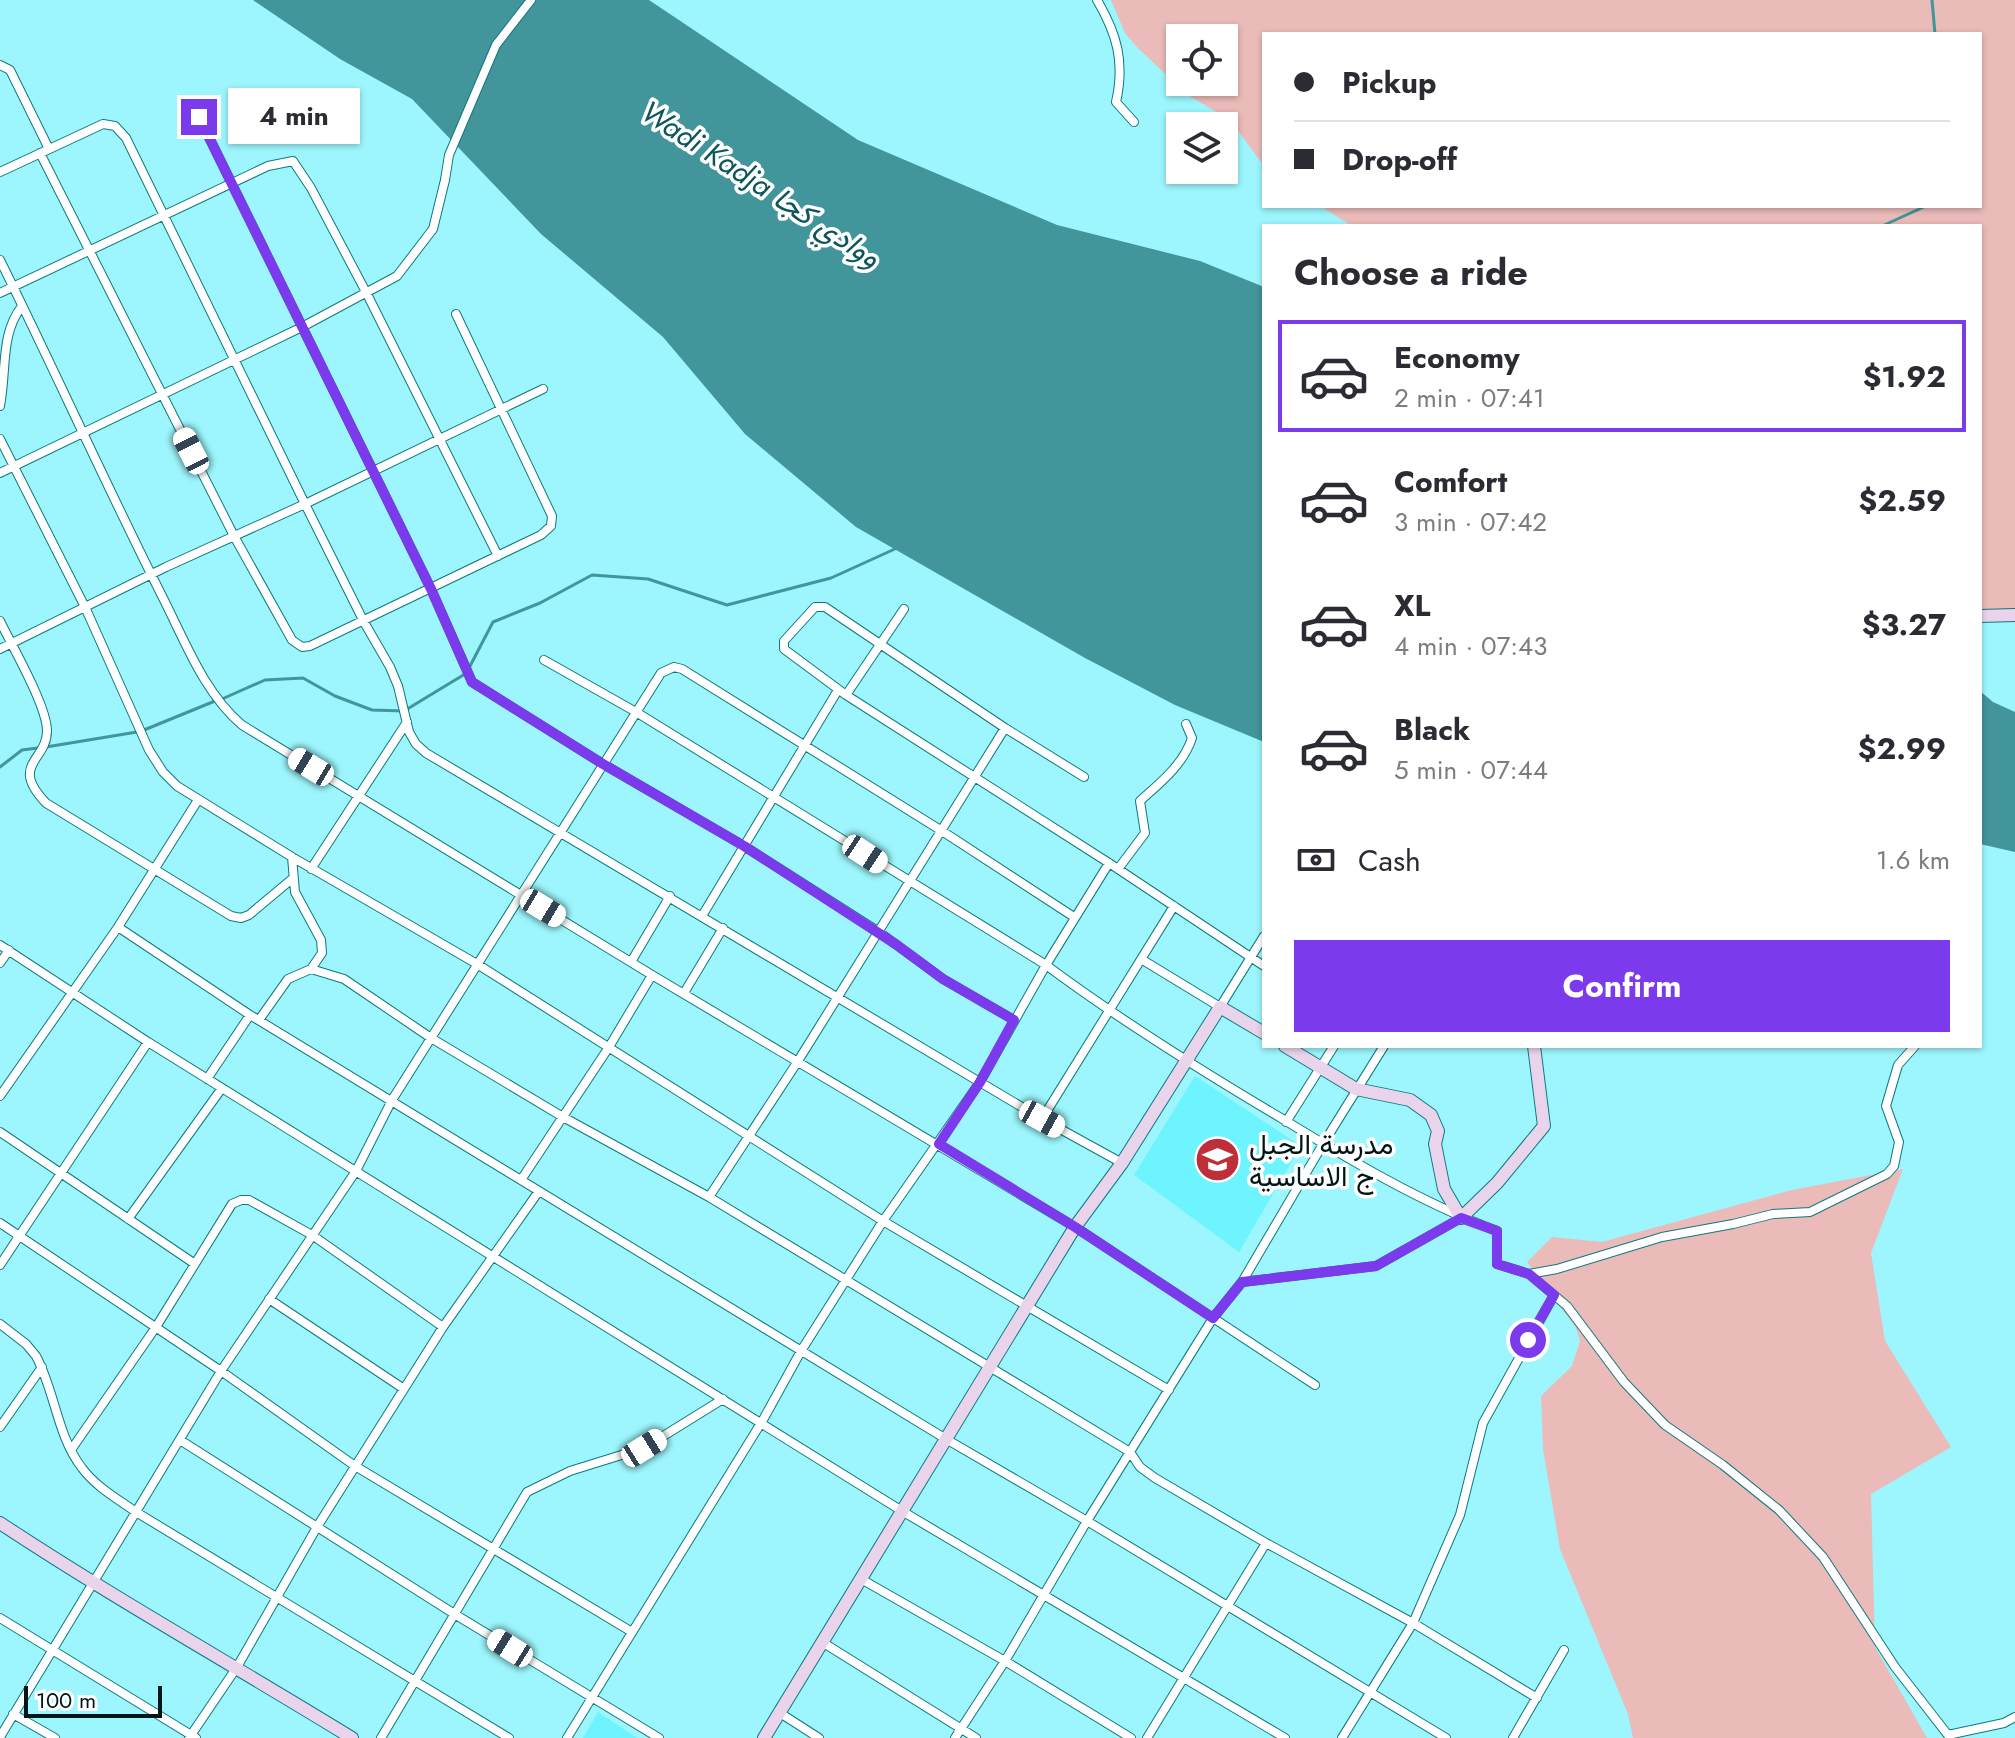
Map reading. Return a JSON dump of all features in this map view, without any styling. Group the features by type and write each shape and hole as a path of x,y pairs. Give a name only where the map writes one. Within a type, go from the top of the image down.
{"main road":[{"path":"1982,616 2015,615"},
{"path":"764,1738 1075,1227 1122,1163 1220,1007 1262,1032"},
{"path":"1288,1048 1356,1089 1410,1100 1431,1115 1438,1131 1435,1144 1444,1189 1461,1218 1497,1183 1544,1126 1534,1048"},
{"path":"0,1523 93,1584 352,1738"}],"street":[{"path":"0,473 302,327 397,276 433,229 449,155 490,58 496,45 531,0"},
{"path":"1097,0 1120,50 1116,102 1134,122"},
{"path":"0,65 10,70 90,250 234,536 292,640 302,647 364,622 541,535 551,526 552,516 456,314"},
{"path":"199,117 431,589 472,682 603,764 744,846 879,932 943,979 1014,1020"},
{"path":"0,172 103,124 115,126 126,138 305,504 390,667 416,744 426,753 1042,1119 1122,1163"},
{"path":"0,293 232,182 268,166 293,161 311,188 367,294 498,556"},
{"path":"0,260 205,681 227,712 242,725 652,975 1075,1227 1315,1385"},
{"path":"0,406 3,391 2,341 11,316 22,306"},
{"path":"0,649 151,574 305,504 543,389"},
{"path":"0,439 85,607 149,750 163,772 177,786 311,869 477,964 883,1221 1169,1390"},
{"path":"1084,777 820,605 784,641 784,649 842,693 1262,965"},
{"path":"702,916 805,746 904,609"},
{"path":"0,621 43,713 47,731 43,747 32,760 29,772 35,790 46,803 231,916 241,918 249,915 292,879"},
{"path":"544,660 636,712 1046,965 1107,1011 1286,1122 1374,1174 1461,1218 1497,1231 1497,1264 1529,1274 1567,1306 1624,1382 1665,1425 1723,1465 1779,1510 1823,1557 1895,1667 1948,1735 2004,1723 2015,1717"},
{"path":"0,1737 221,1371 356,1171 392,1100 661,673 674,667 682,669 1074,917"},
{"path":"311,869 407,721"},
{"path":"1118,869 1145,833 1140,801 1173,771 1188,750 1192,738 1186,724"},
{"path":"709,1197 798,1061 1005,728"},
{"path":"0,1096 118,927 198,800"},
{"path":"259,1020 288,979 311,969 322,953 321,940 295,892 292,857"},
{"path":"567,1738 761,1423 801,1351 883,1221 980,1082 1074,917 1109,863"},
{"path":"631,962 670,896"},
{"path":"1042,1119 1174,906"},
{"path":"118,927 250,1015 946,1439 1446,1738"},
{"path":"684,993 723,928"},
{"path":"1141,959 1220,1007 1262,939"},
{"path":"0,945 148,1042 902,1511 1285,1738"},
{"path":"0,963 9,950"},
{"path":"311,969 344,979 431,1038 563,1117 709,1197 992,1367 1130,1452 1140,1467 1155,1478 1413,1623 1537,1698"},
{"path":"521,1180 609,1047 652,975"},
{"path":"207,1079 250,1015"},
{"path":"0,1265 148,1042"},
{"path":"1286,1122 1333,1048"},
{"path":"955,1738 1213,1318 1242,1282 1383,1048"},
{"path":"1529,1274 1557,1269 1662,1237 1773,1214 1810,1212 1887,1174 1894,1166 1899,1142 1886,1106 1898,1065 1913,1048"},
{"path":"128,1219 222,1088"},
{"path":"0,1132 195,1264"},
{"path":"0,1618 192,1737 237,1667 317,1527 443,1327 539,1191"},
{"path":"71,1450 156,1327 232,1204 241,1200 249,1200 312,1235 443,1327"},
{"path":"1242,1282 1376,1266 1461,1218"},
{"path":"0,1223 221,1371 355,1466 632,1632"},
{"path":"1342,1738 1413,1623 1460,1515 1483,1423 1554,1295"},
{"path":"269,1299 404,1389"},
{"path":"0,1324 26,1344 42,1367 71,1450 92,1480 136,1512 509,1738"},
{"path":"0,1427 42,1367"},
{"path":"381,1738 527,1492 570,1471 644,1448 723,1399"},
{"path":"180,1440 456,1615 659,1738"},
{"path":"1147,1738 1266,1543"},
{"path":"861,1579 1005,1661 1131,1738"},
{"path":"822,1642 976,1738"},
{"path":"1513,1738 1564,1650"},
{"path":"780,1713 819,1738"},
{"path":"13,1714 55,1738"}],"shaded area":[{"path":"1111,0 2015,0 2015,615 1982,616 1982,224 1349,224 1323,208 1982,208 1982,32 1262,32 1262,163 1238,131 1238,112 1216,112 1189,96 1238,96 1238,24 1166,24 1166,75 1125,33"},
{"name":"مدرسة الجبل ج الاساسية","path":"1195,1076 1301,1146 1239,1252 1134,1175"},
{"path":"1903,1169 1871,1253 1885,1341 1951,1447 1871,1494 1875,1647 1927,1738 1633,1738 1628,1714 1560,1549 1543,1449 1541,1396 1572,1366 1580,1341 1576,1328 1527,1262 1552,1237 1602,1242 1792,1190"},
{"path":"598,1712 637,1738 583,1738"}],"water":[{"name":"Wadi Kadja ووادي كجا","path":"253,0 649,0 858,140 1057,225 1200,261 1262,286 1262,741 1175,705 1085,658 856,527 745,434 663,337 541,234 412,99 340,59"},
{"path":"1982,693 1993,702 2015,712 2015,852 1982,844"}],"waterway":[{"path":"1932,0 1935,32"},
{"path":"1886,224 1922,208"},
{"path":"469,668 493,622 540,603 592,575 648,579 727,605 831,578 897,548"},
{"path":"222,699 265,680 303,678 335,696 372,710 404,711 465,674"},
{"path":"144,730 215,701"},
{"path":"46,747 137,732"},
{"path":"0,767 22,750 38,748"}],"place":[{"name":"مدرسة الجبل ج الاساسية","path":"1218,1160"}],"route":[{"path":"199,117 431,589 472,682 603,764 744,846 916,957 943,979 1014,1020 980,1082 939,1144 1075,1227 1213,1318 1242,1282 1376,1266 1461,1218 1497,1231 1497,1264 1529,1274 1554,1295 1528,1340"}]}
